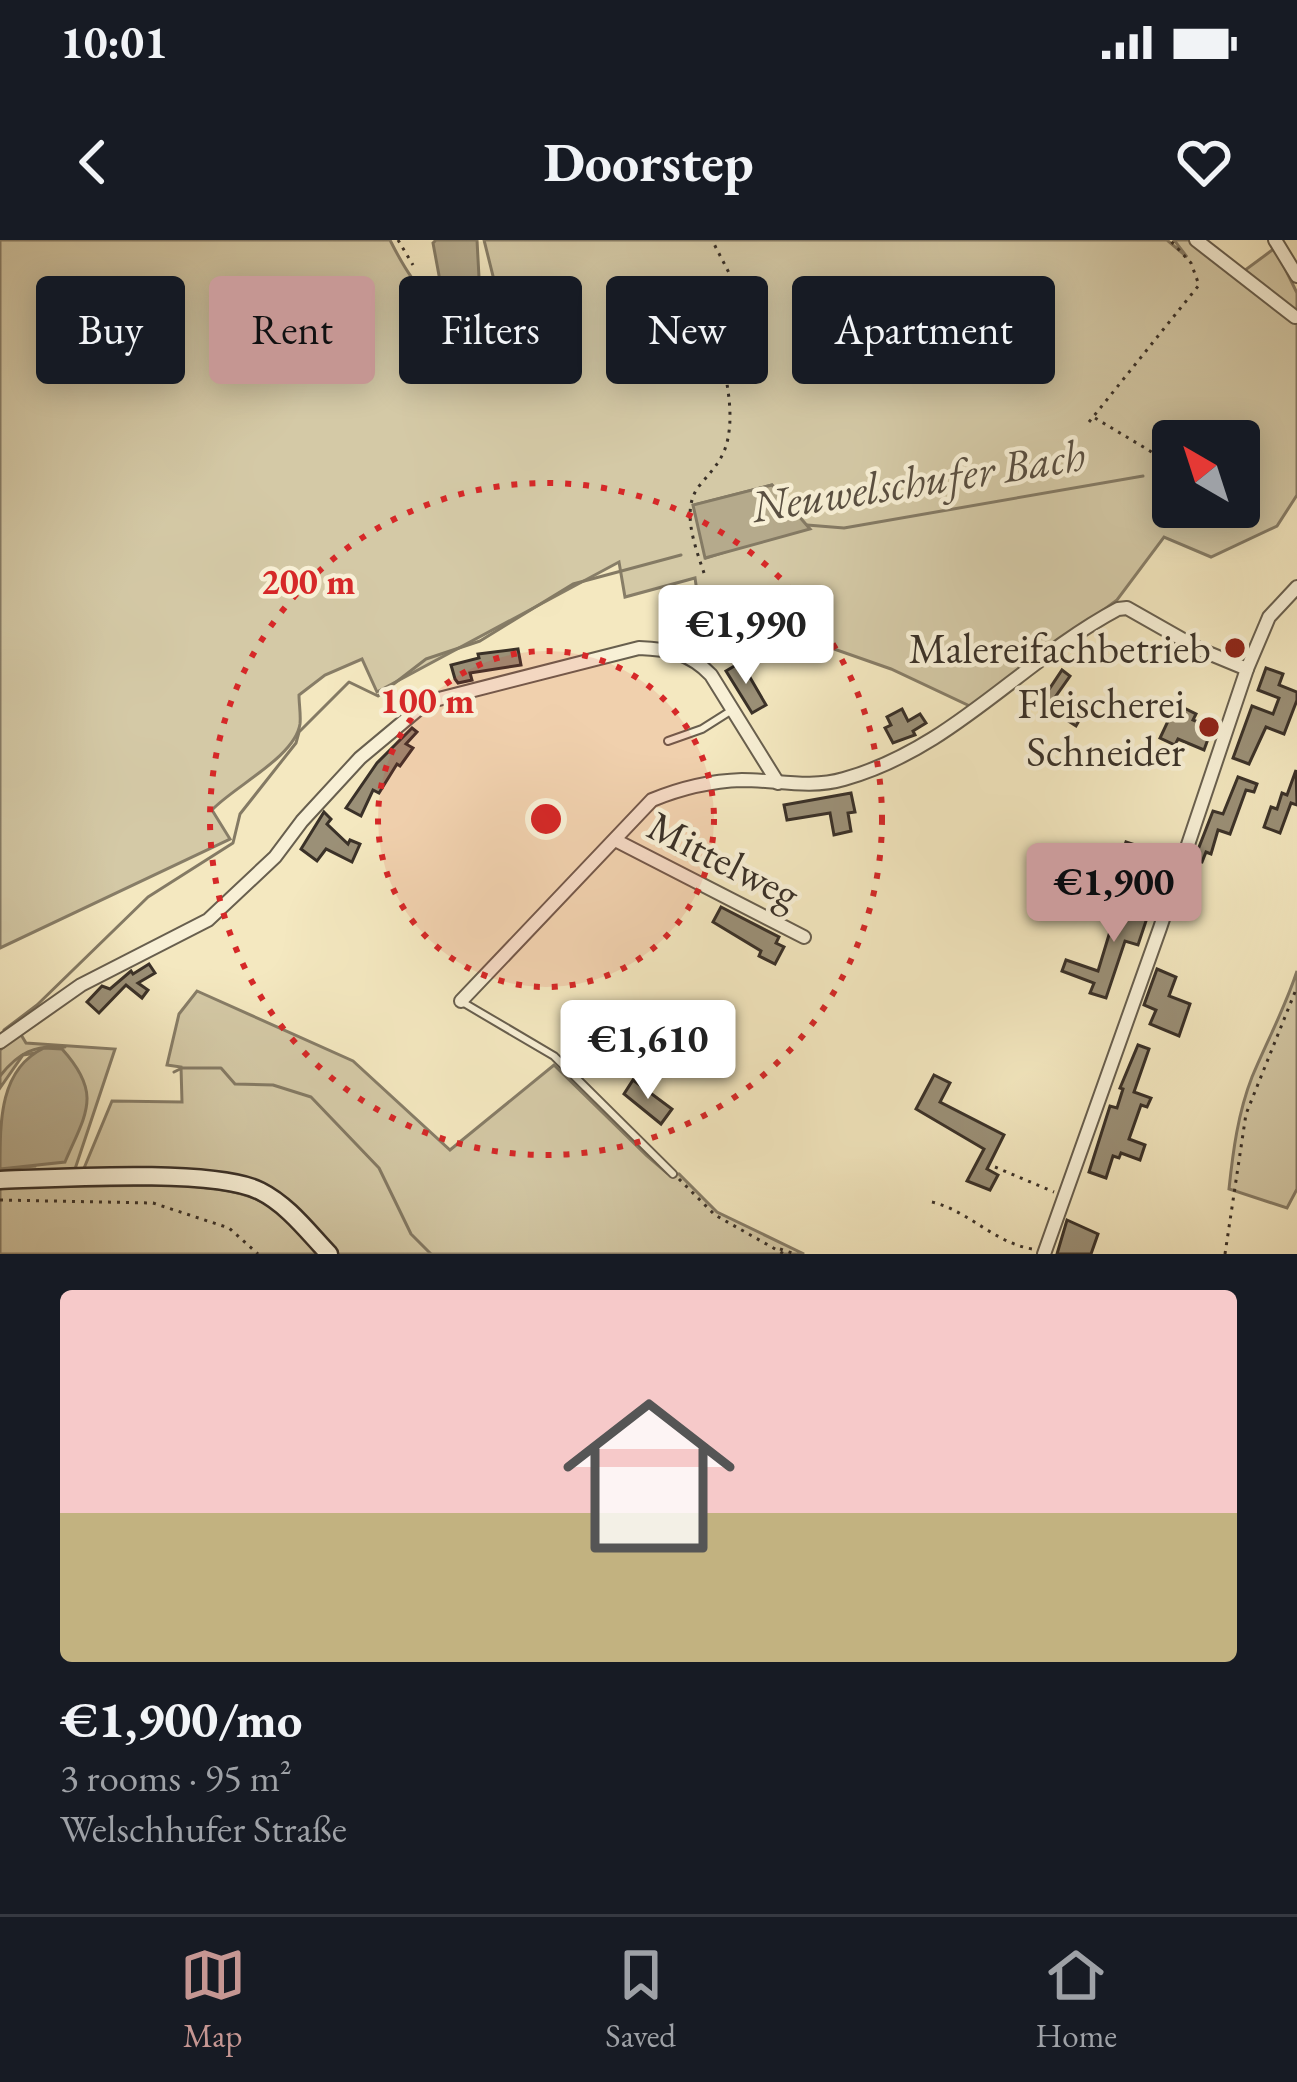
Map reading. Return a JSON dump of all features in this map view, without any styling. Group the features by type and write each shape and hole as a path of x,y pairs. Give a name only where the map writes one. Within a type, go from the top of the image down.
{"main road":[{"path":"0,1180 202,1179 246,1186 280,1204 329,1254"}],"street":[{"path":"1196,240 1296,317"},
{"path":"1275,240 1297,276"},
{"path":"1045,1251 1247,669 1269,617 1297,586"},
{"name":"Mittelweg","path":"461,1001 643,806 676,791 725,781 810,785 842,780 895,761 936,739 1118,609 1127,608 1201,650 1247,669"},
{"path":"0,1042 81,985 208,920 262,871 360,758 427,702 639,648 664,649 698,662 778,783"},
{"name":"Mittelweg","path":"615,840 804,937"}],"lane":[{"path":"668,741 702,729 732,710"},
{"name":"Mittelweg","path":"461,1001 554,1056 674,1174"}],"path":[{"path":"398,240 413,265"},
{"path":"704,573 688,507 696,488 718,467 728,437 730,402 720,345 741,312 742,298 712,240"},
{"path":"1152,453 1091,420 1199,285 1191,263 1170,240"},
{"path":"1225,1254 1246,1114 1297,987"},
{"path":"995,1167 1066,1198"},
{"path":"674,1174 716,1215 795,1254"},
{"path":"0,1200 153,1203 229,1228 258,1254"},
{"path":"932,1202 962,1212 980,1228 1012,1244 1045,1251"},
{"path":"779,1248 784,1254"}],"shaded area":[{"path":"0,240 390,240 411,276 399,276 399,384 582,384 582,276 493,276 484,240 1167,240 1187,257 1174,240 1202,240 1244,271 1275,248 1297,293 1297,495 1277,526 1211,557 1164,537 1117,600 972,707 891,669 820,644 706,653 695,578 625,597 619,562 377,692 362,659 325,675 299,695 300,724 287,748 212,810 230,839 0,948","holes":["772,485 797,516 749,544 706,558 694,505"]},
{"path":"477,240 479,276 439,276 433,243"},
{"path":"772,485 810,529 705,558 693,505"},
{"path":"1297,971 1297,1189 1287,1208 1229,1189 1247,1091"},
{"path":"197,991 353,1061 450,1150 554,1065 647,1156 667,1173 679,1174 717,1212 804,1254 336,1254 260,1183 82,1173 112,1101 182,1102 181,1067 167,1065 179,1014"},
{"path":"20,1033 26,1043 115,1049 74,1172 0,1174 0,1169 35,1166 77,1071 62,1049 23,1055 0,1088 0,1050"},
{"path":"44,1048 62,1049 75,1065 87,1092 84,1117 65,1162 0,1169 2,1114 11,1082 29,1057"},
{"path":"180,1185 260,1201 322,1254 0,1254 0,1187"}],"building":[{"path":"518,649 521,665 470,673 472,680 458,683 455,679 451,665 479,658 478,654"},
{"path":"741,662 766,705 752,713 726,671"},
{"path":"1266,668 1283,674 1279,685 1297,692 1297,700 1284,734 1266,727 1249,764 1233,758 1252,706 1273,714 1279,698 1258,690"},
{"path":"1062,670 1070,676 1056,696 1084,712 1076,726 1040,703"},
{"path":"1176,704 1196,714 1193,720 1212,728 1204,750 1178,739 1175,745 1160,738"},
{"path":"902,709 908,721 920,714 926,723 913,731 915,735 893,743 885,728 891,725 887,717"},
{"path":"412,728 417,732 406,744 413,748 379,793 373,790 361,816 346,808 377,763"},
{"path":"1296,770 1297,805 1291,803 1280,833 1264,827 1271,807 1277,809 1282,793 1287,795"},
{"path":"1238,777 1257,784 1254,792 1246,790 1230,834 1218,830 1211,854 1206,852 1202,862 1194,860 1213,811 1223,814"},
{"path":"851,793 855,812 848,813 851,831 834,835 830,813 787,820 784,805"},
{"path":"324,812 331,819 327,824 348,844 350,840 360,844 352,862 326,849 317,861 301,849"},
{"path":"1126,842 1138,846 1142,855 1169,862 1156,891 1127,883 1130,872 1118,867"},
{"path":"1122,896 1151,906 1138,945 1125,941 1106,998 1090,993 1094,983 1062,971 1066,960 1098,971 1115,915 1108,913 1111,904 1119,906"},
{"path":"721,907 779,937 776,943 784,947 775,964 713,922"},
{"path":"149,964 155,973 138,983 148,990 142,998 126,985 99,1013 87,1002 102,986 110,989 131,971"},
{"path":"1157,969 1176,977 1169,996 1190,1004 1179,1036 1150,1024 1156,1010 1144,1005"},
{"path":"1138,1045 1149,1049 1134,1092 1151,1098 1147,1107 1141,1105 1129,1139 1145,1145 1140,1160 1121,1153 1119,1158 1113,1156 1106,1178 1089,1172 1110,1106 1117,1108"},
{"path":"934,1075 950,1083 940,1102 1004,1135 987,1169 998,1175 990,1190 967,1181 984,1149 916,1109"},
{"path":"633,1080 672,1109 661,1124 624,1094"},
{"path":"1067,1220 1098,1234 1091,1254 1057,1254"}],"waterway":[{"name":"Neuwelschufer Bach","path":"807,525 844,528 1143,476"},
{"name":"Neuwelschufer Bach","path":"4,1030 37,1005 148,897 233,843 240,814 296,743 299,732 349,682 378,696 426,659 480,641 573,584 681,555"},
{"path":"0,1076 28,1052 65,1047"},
{"path":"174,1072 221,1068 235,1084 273,1085 311,1097 379,1168 411,1234 431,1254"}],"place":[{"name":"Malereifachbetrieb","path":"1235,648"},
{"name":"Fleischerei Schneider","path":"1209,727"}]}
